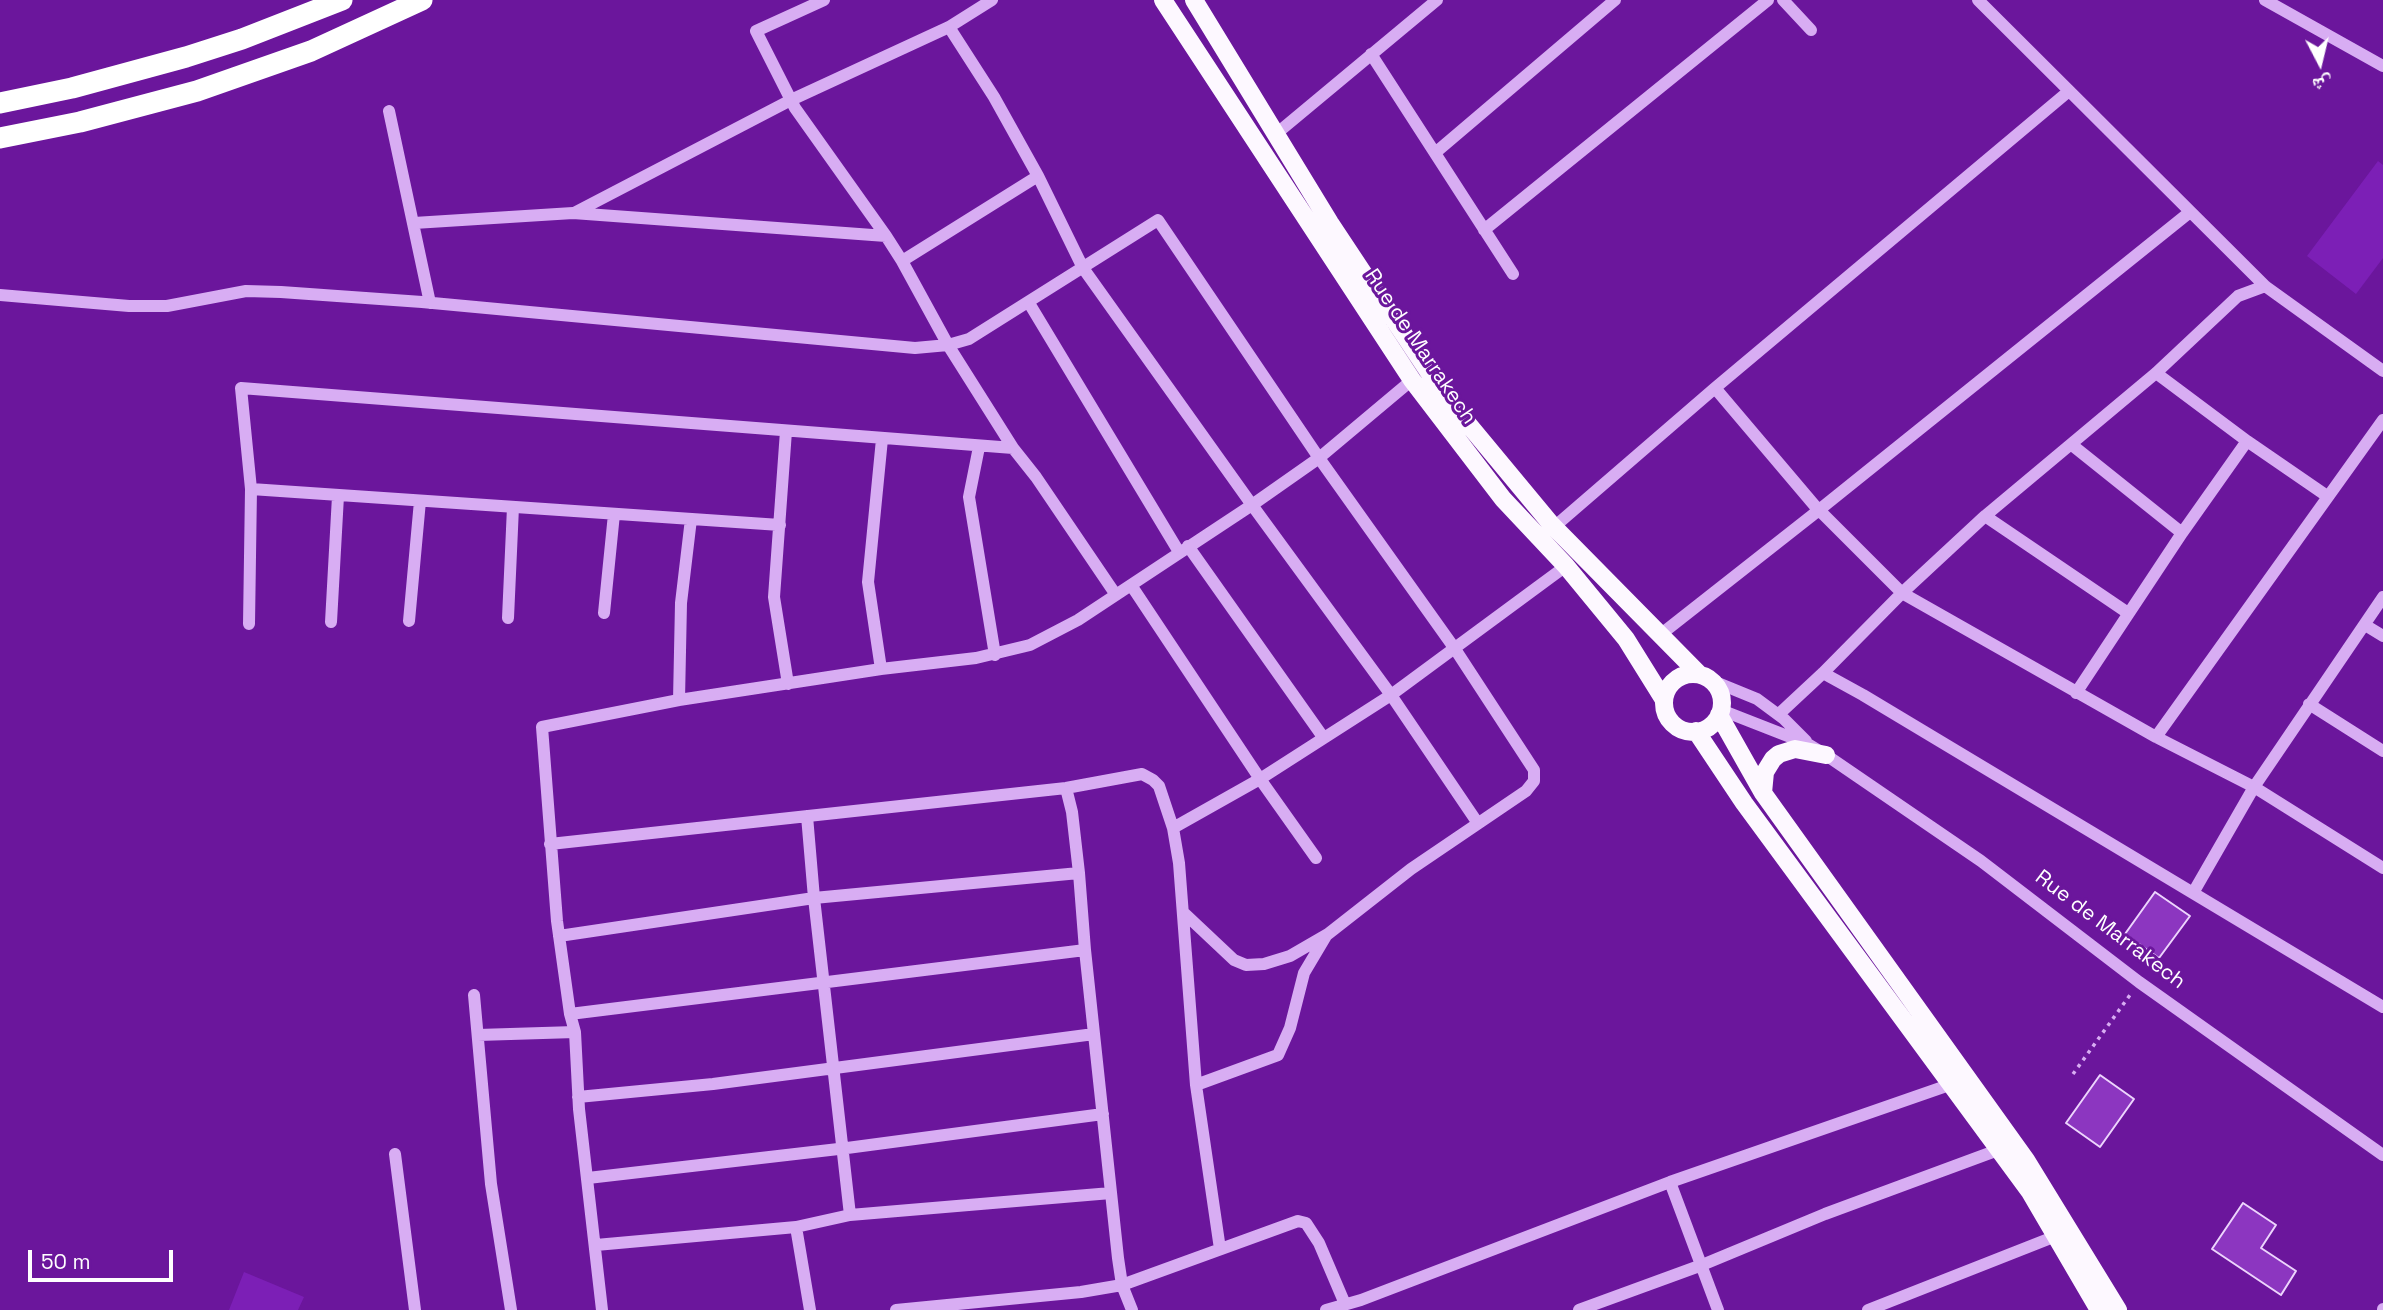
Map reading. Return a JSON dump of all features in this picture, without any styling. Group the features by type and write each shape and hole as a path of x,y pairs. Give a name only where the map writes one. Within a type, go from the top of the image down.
{"highway":[{"path":"0,103 84,85 186,57 264,31 342,0"},
{"path":"0,138 80,122 197,91 311,51 422,0"}],"main road":[{"name":"Rue de Marrakech","path":"1163,0 1412,380 1503,499 1566,566 1626,639 1664,700"},
{"name":"Rue de Marrakech","path":"1194,0 1330,223 1444,395 1554,527 1706,678"},
{"path":"1720,713 1710,726 1696,732 1679,728 1667,716 1665,692 1675,679 1690,674 1706,678 1721,695 1720,713 1763,793 2026,1160 2118,1310"},
{"path":"1696,732 1744,803 2030,1192 2099,1310"},
{"path":"1763,793 1765,772 1779,754 1795,749 1826,755"}],"street":[{"path":"824,0 757,31 791,100 902,261 948,345 1013,448 1036,477 1116,595"},
{"path":"573,213 791,100 949,27 992,0"},
{"path":"1276,134 1437,0"},
{"path":"1435,153 1615,0"},
{"path":"1484,230 1768,0"},
{"path":"1783,0 1811,30"},
{"path":"1978,0 2265,286 2383,371"},
{"path":"2265,0 2383,66"},
{"path":"949,27 994,97 1083,268 1391,695 1477,822"},
{"path":"1371,54 1513,274"},
{"path":"1554,527 2069,91"},
{"path":"389,111 430,303"},
{"path":"902,261 1038,177"},
{"path":"1660,635 2190,212"},
{"path":"415,223 573,213 886,236"},
{"path":"0,295 129,306 186,303 246,290 430,303 915,348 948,345 969,339 1158,220 1319,458 1455,649 1534,770 1534,781 1526,791 1411,869 1328,934 1290,956 1264,964 1246,965 1234,960 1183,912"},
{"path":"1779,714 1985,516 2156,373 2238,296 2265,286"},
{"path":"1029,303 1183,549 1323,737"},
{"path":"2156,373 2327,496"},
{"path":"602,1310 578,1097 575,1032 569,1014 559,936 542,727 679,700 881,669 995,655 1030,645 1056,633 1252,505 1319,458 1412,380"},
{"path":"248,624 251,489 240,388 1013,448"},
{"path":"1715,388 1819,510 1902,593 2076,693 2254,787 2383,868"},
{"path":"2156,737 2383,420"},
{"path":"786,432 774,597 788,684"},
{"path":"881,669 868,582 882,439"},
{"path":"2076,693 2182,533 2247,441"},
{"path":"2072,445 2182,533"},
{"path":"979,447 969,497 995,655"},
{"path":"251,489 780,526"},
{"path":"331,622 338,496"},
{"path":"409,621 420,501"},
{"path":"508,618 513,507"},
{"path":"604,613 614,514"},
{"path":"1985,516 2129,613"},
{"path":"679,700 681,603 691,519"},
{"path":"1173,828 1260,779 1391,695 1566,566"},
{"path":"1130,584 1316,858"},
{"path":"2193,893 2254,787 2383,597"},
{"path":"2365,625 2383,636"},
{"path":"1823,673 2383,1007"},
{"name":"Rue de Marrakech","path":"1706,678 1757,699 1779,714 1808,744"},
{"path":"2309,704 2383,751"},
{"name":"Rue de Marrakech","path":"1720,713 1808,744 1826,755 1981,861 2139,982 2383,1155"},
{"path":"550,844 1066,788 1142,774 1153,780 1159,786 1173,828 1179,863 1196,1085 1220,1250"},
{"path":"1066,788 1072,812 1079,873 1122,1285 1132,1310"},
{"path":"807,816 850,1214"},
{"path":"559,936 814,898 1079,873"},
{"path":"1196,1085 1278,1055 1290,1028 1304,973 1328,934"},
{"path":"569,1014 1085,950"},
{"path":"474,995 491,1184 511,1310"},
{"path":"478,1035 575,1032"},
{"path":"578,1097 713,1084 1094,1034"},
{"path":"1326,1310 1345,1304 1363,1305 1670,1182 1951,1084"},
{"path":"588,1178 1103,1114"},
{"path":"1579,1310 1998,1150"},
{"path":"395,1154 415,1310"},
{"path":"1670,1182 1718,1310"},
{"path":"596,1245 796,1227 850,1214 1111,1193"},
{"path":"895,1310 1081,1292 1122,1285 1298,1221 1306,1223 1319,1243 1345,1304"},
{"path":"796,1227 810,1310"},
{"path":"1868,1310 2056,1236"}],"path":[{"path":"2073,1074 2139,982"}],"shaded area":[{"path":"2378,161 2383,165 2383,258 2356,294 2307,256"},
{"path":"244,1272 304,1297 298,1310 229,1310"}],"building":[{"path":"2155,892 2190,916 2159,958 2125,934"},
{"path":"2100,1075 2134,1099 2100,1147 2066,1123"},
{"path":"2243,1203 2276,1225 2261,1248 2296,1271 2281,1295 2212,1249"}]}
